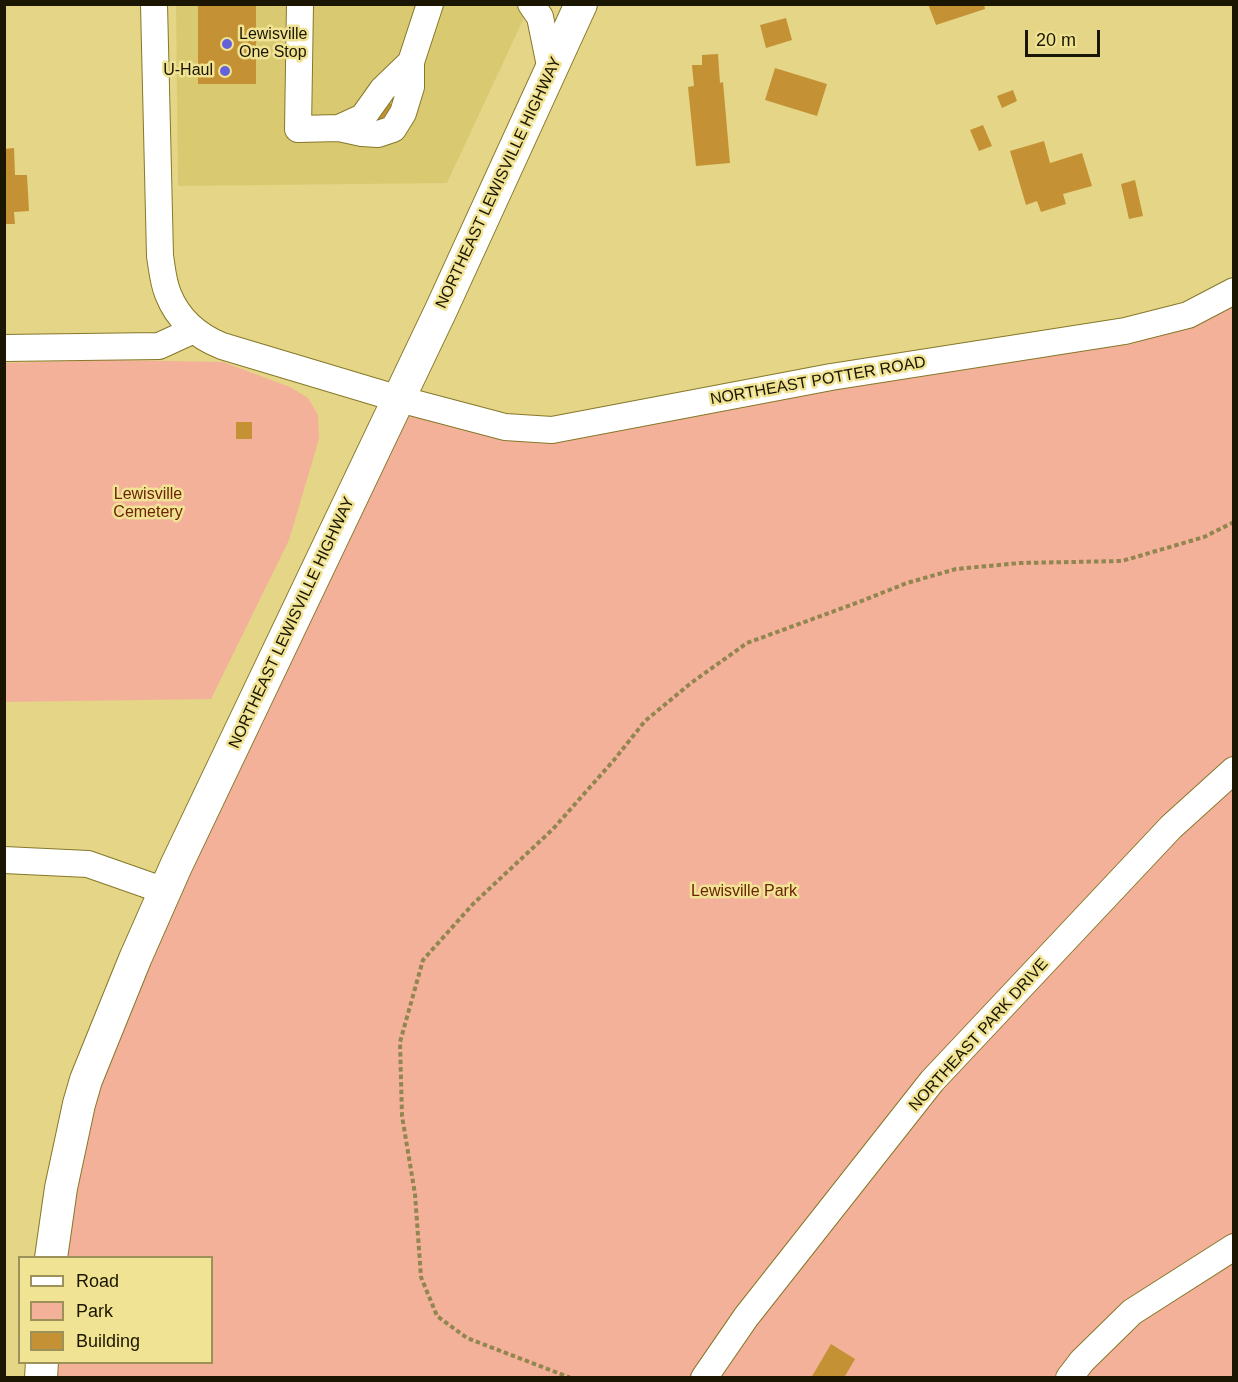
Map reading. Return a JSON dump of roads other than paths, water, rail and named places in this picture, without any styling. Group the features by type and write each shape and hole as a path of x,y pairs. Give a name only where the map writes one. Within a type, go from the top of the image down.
{"main road":[{"name":"NORTHEAST LEWISVILLE HIGHWAY","path":"51,1256 61,1188 79,1104 86,1080 135,958 263,682 399,399 581,4"}],"street":[{"name":"NORTHEAST POTTER ROAD","path":"154,4 160,256 167,292 178,315 208,340 222,346 399,399 505,427 552,430 831,377 1125,331 1188,315 1233,291"},
{"path":"300,4 298,129 339,128 363,117 383,89 411,62 430,4"},
{"path":"531,4 540,17 551,70"},
{"path":"4,348 159,346 194,330"},
{"name":"NORTHEAST PARK DRIVE","path":"704,1377 746,1317 932,1082 1171,827 1233,770"},
{"path":"4,860 88,864 165,891"},
{"path":"1069,1377 1082,1361 1132,1312 1233,1247"}],"place":[{"name":"Lewisville One Stop","path":"227,44"},
{"name":"U-Haul","path":"225,71"}],"park label":[{"name":"Lewisville Cemetery","path":"148,504"},
{"name":"Lewisville Park","path":"744,892"}]}
